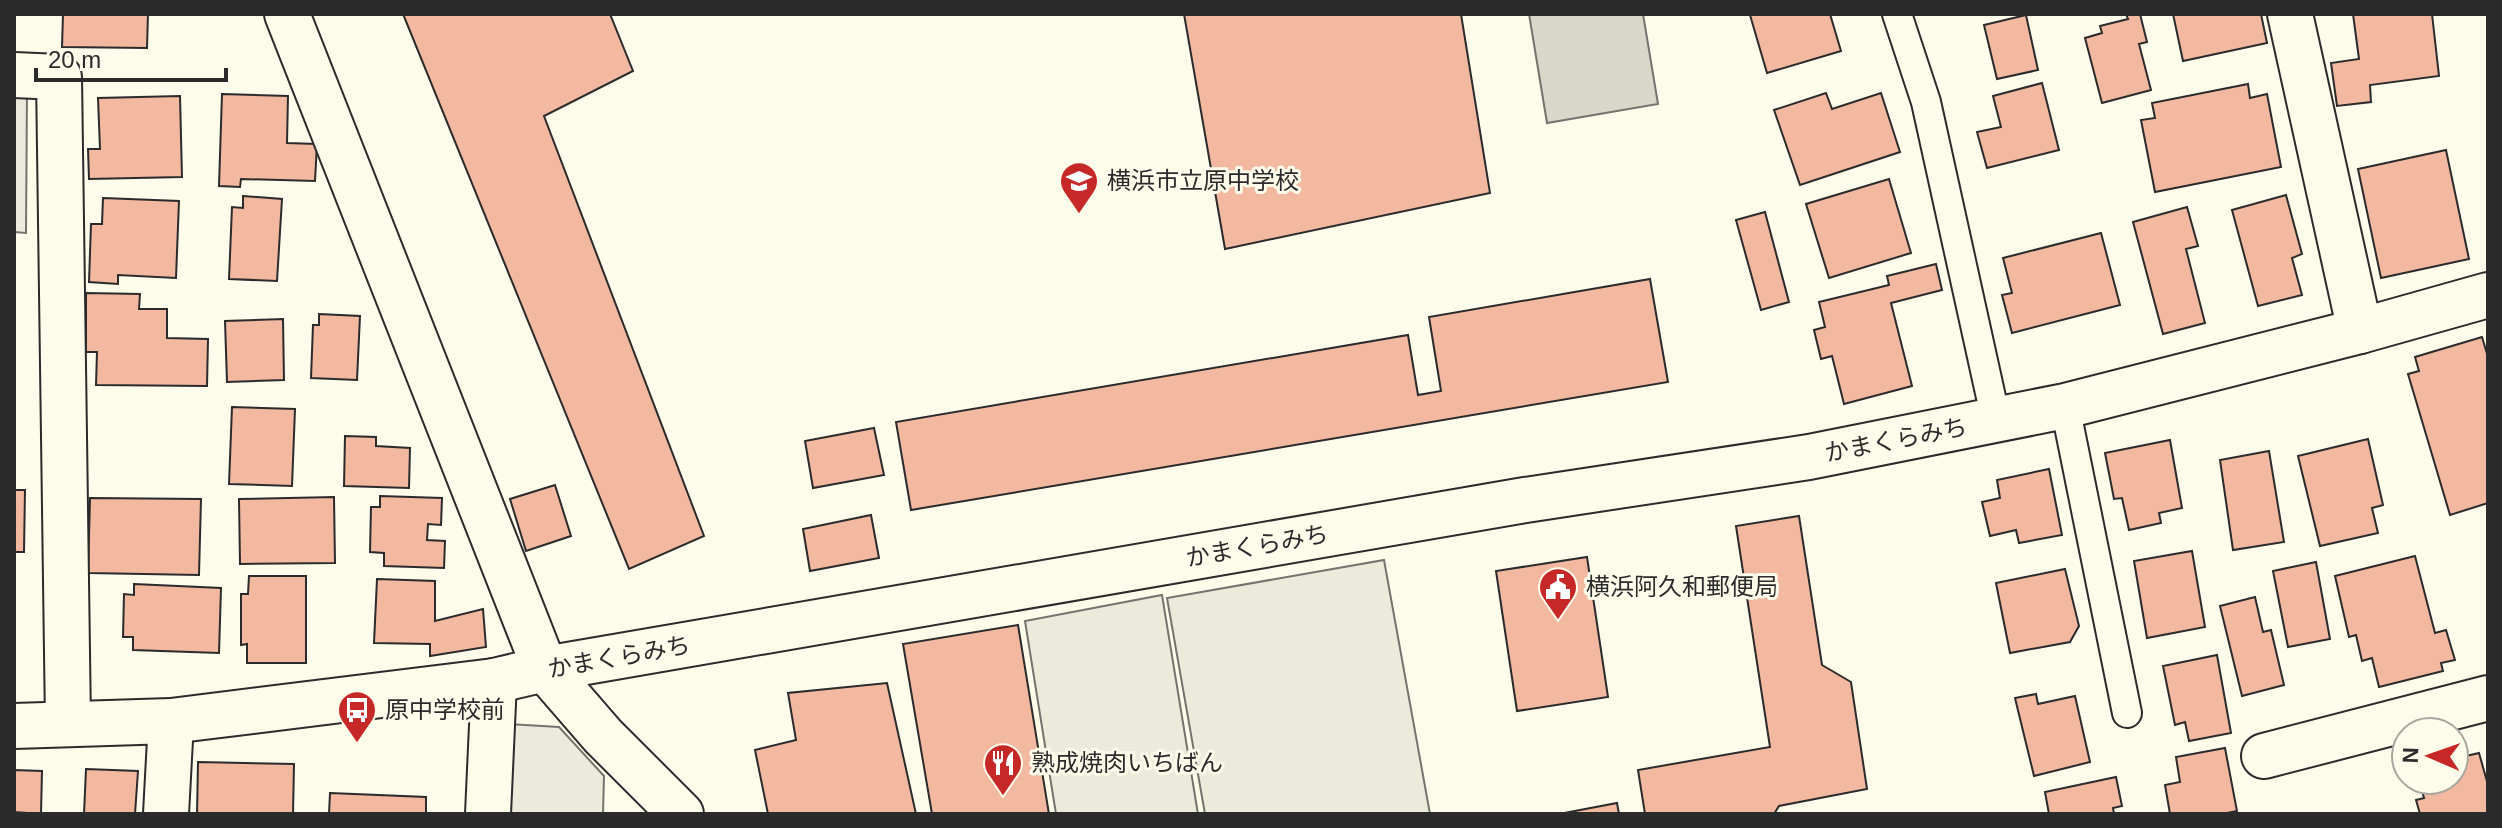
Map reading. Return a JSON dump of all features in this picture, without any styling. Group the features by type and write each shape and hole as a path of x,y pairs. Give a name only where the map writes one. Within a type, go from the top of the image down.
{"street":[{"path":"287,14 545,669 603,736 681,814"},
{"path":"2290,14 2360,331"},
{"path":"14,75 59,77 68,724"},
{"name":"かまくらみち","path":"14,726 171,721 494,681 545,669 1525,500 1809,457 2065,406 2488,295"},
{"path":"488,814 494,681"},
{"path":"2264,756 2488,698"},
{"path":"166,814 171,721"}],"lane":[{"path":"1897,14 1926,102 1996,420"},
{"path":"2065,406 2127,713"}],"shaded area":[{"path":"1529,14 1643,14 1658,104 1547,123"},
{"path":"14,90 27,91 26,233 14,232"},
{"path":"1384,560 1430,814 1205,814 1167,598"},
{"path":"1162,595 1198,814 1056,814 1025,621"},
{"path":"507,724 559,727 604,776 603,814 502,814"}],"building":[{"path":"63,14 148,14 147,48 62,47"},
{"path":"403,14 610,14 633,71 544,116 704,536 629,569"},
{"path":"1184,14 1461,14 1490,193 1225,249"},
{"path":"1830,14 1841,51 1767,73 1750,15"},
{"path":"2126,14 2140,14 2147,42 2139,44 2151,90 2102,103 2085,38 2102,33 2100,26 2128,19"},
{"path":"2173,14 2261,14 2267,43 2183,61"},
{"path":"2353,14 2432,14 2439,76 2370,85 2371,102 2337,106 2331,63 2359,59"},
{"path":"2026,15 2038,70 1997,79 1984,25"},
{"path":"2042,83 2059,150 1987,168 1977,132 2001,127 1993,96"},
{"path":"2248,84 2250,98 2267,94 2281,167 2155,192 2141,120 2155,118 2152,103"},
{"path":"1826,93 1832,109 1881,93 1900,152 1800,185 1774,110"},
{"path":"222,94 288,96 287,143 317,144 315,181 241,179 240,187 219,186"},
{"path":"180,96 182,177 89,179 88,149 100,149 98,98"},
{"path":"2446,150 2469,259 2381,278 2358,169"},
{"path":"1889,179 1911,253 1829,278 1806,204"},
{"path":"2286,195 2302,254 2292,258 2302,295 2258,306 2232,210"},
{"path":"243,196 282,199 277,281 229,279 232,207 243,208"},
{"path":"103,198 179,201 176,278 118,275 118,284 89,282 91,224 102,224"},
{"path":"2187,207 2198,246 2186,249 2205,323 2163,334 2133,222"},
{"path":"1765,212 1789,302 1761,310 1736,220"},
{"path":"2101,233 2120,305 2012,333 2002,295 2012,293 2003,258"},
{"path":"1936,264 1942,290 1891,303 1912,386 1844,404 1832,356 1821,359 1814,330 1825,327 1819,302 1889,285 1887,276"},
{"path":"1650,279 1668,382 911,510 896,422 1408,335 1418,395 1441,391 1429,317"},
{"path":"86,293 140,294 139,309 167,309 167,338 208,339 207,386 96,385 97,352 86,352"},
{"path":"319,314 360,316 357,380 311,378 313,325 319,325"},
{"path":"283,319 284,380 227,382 225,321"},
{"path":"2482,337 2488,357 2488,503 2450,515 2408,374 2419,371 2415,357"},
{"path":"232,407 295,409 292,486 229,484"},
{"path":"874,428 884,475 813,488 805,441"},
{"path":"345,436 376,437 376,446 410,448 409,488 344,486"},
{"path":"2368,439 2383,505 2372,508 2378,533 2320,546 2298,456"},
{"path":"2170,440 2182,508 2159,513 2161,523 2129,530 2122,498 2114,499 2105,453"},
{"path":"2269,451 2284,542 2233,550 2220,460"},
{"path":"2049,469 2062,535 2019,543 2016,530 1990,536 1982,502 2000,498 1997,480"},
{"path":"555,485 571,536 526,551 510,499"},
{"path":"14,490 25,490 24,552 14,552"},
{"path":"380,496 442,498 441,525 428,524 427,540 445,541 444,568 384,566 384,553 370,552 371,507 380,507"},
{"path":"334,497 335,563 240,564 239,499"},
{"path":"90,498 201,499 199,575 88,573"},
{"path":"871,515 879,558 810,571 803,529"},
{"path":"1799,516 1822,665 1851,682 1867,789 1779,806 1774,814 1645,814 1638,770 1770,747 1736,526"},
{"path":"2192,551 2205,627 2147,638 2134,561"},
{"path":"2415,556 2435,633 2446,630 2455,660 2441,663 2443,671 2379,687 2372,658 2362,661 2356,635 2349,637 2335,576"},
{"path":"1587,557 1608,697 1517,711 1496,571"},
{"path":"2316,562 2330,639 2288,647 2273,571"},
{"path":"2065,569 2079,626 2070,642 2010,653 1996,583"},
{"path":"249,576 306,576 306,663 247,663 247,644 241,645 241,594 248,594"},
{"path":"377,579 435,581 435,621 483,609 486,647 430,656 430,644 374,643"},
{"path":"134,584 221,588 219,653 133,650 133,637 123,637 124,594 134,595"},
{"path":"2255,597 2263,632 2271,630 2284,685 2242,696 2220,606"},
{"path":"1018,625 1049,814 932,814 903,644"},
{"path":"2217,655 2231,733 2189,741 2185,722 2175,725 2163,666"},
{"path":"887,683 916,814 768,814 755,750 796,740 788,693"},
{"path":"2036,694 2038,704 2075,696 2090,762 2034,776 2015,698"},
{"path":"2225,748 2237,811 2170,814 2165,785 2180,782 2176,757"},
{"path":"2479,753 2488,785 2488,814 2420,814 2416,800 2470,796 2470,755"},
{"path":"198,762 294,764 293,814 197,814"},
{"path":"86,769 138,771 135,814 84,814"},
{"path":"14,770 42,771 41,814 14,812"},
{"path":"2116,777 2122,806 2113,808 2114,814 2049,814 2045,792"},
{"path":"330,793 426,797 426,814 329,814"},
{"path":"1617,803 1619,814 1559,814"}],"place":[{"name":"横浜市立原中学校","path":"1079,215"},
{"name":"横浜阿久和郵便局","path":"1558,621"},
{"name":"原中学校前","path":"357,744"},
{"name":"熟成焼肉いちばん","path":"1003,797"}]}
